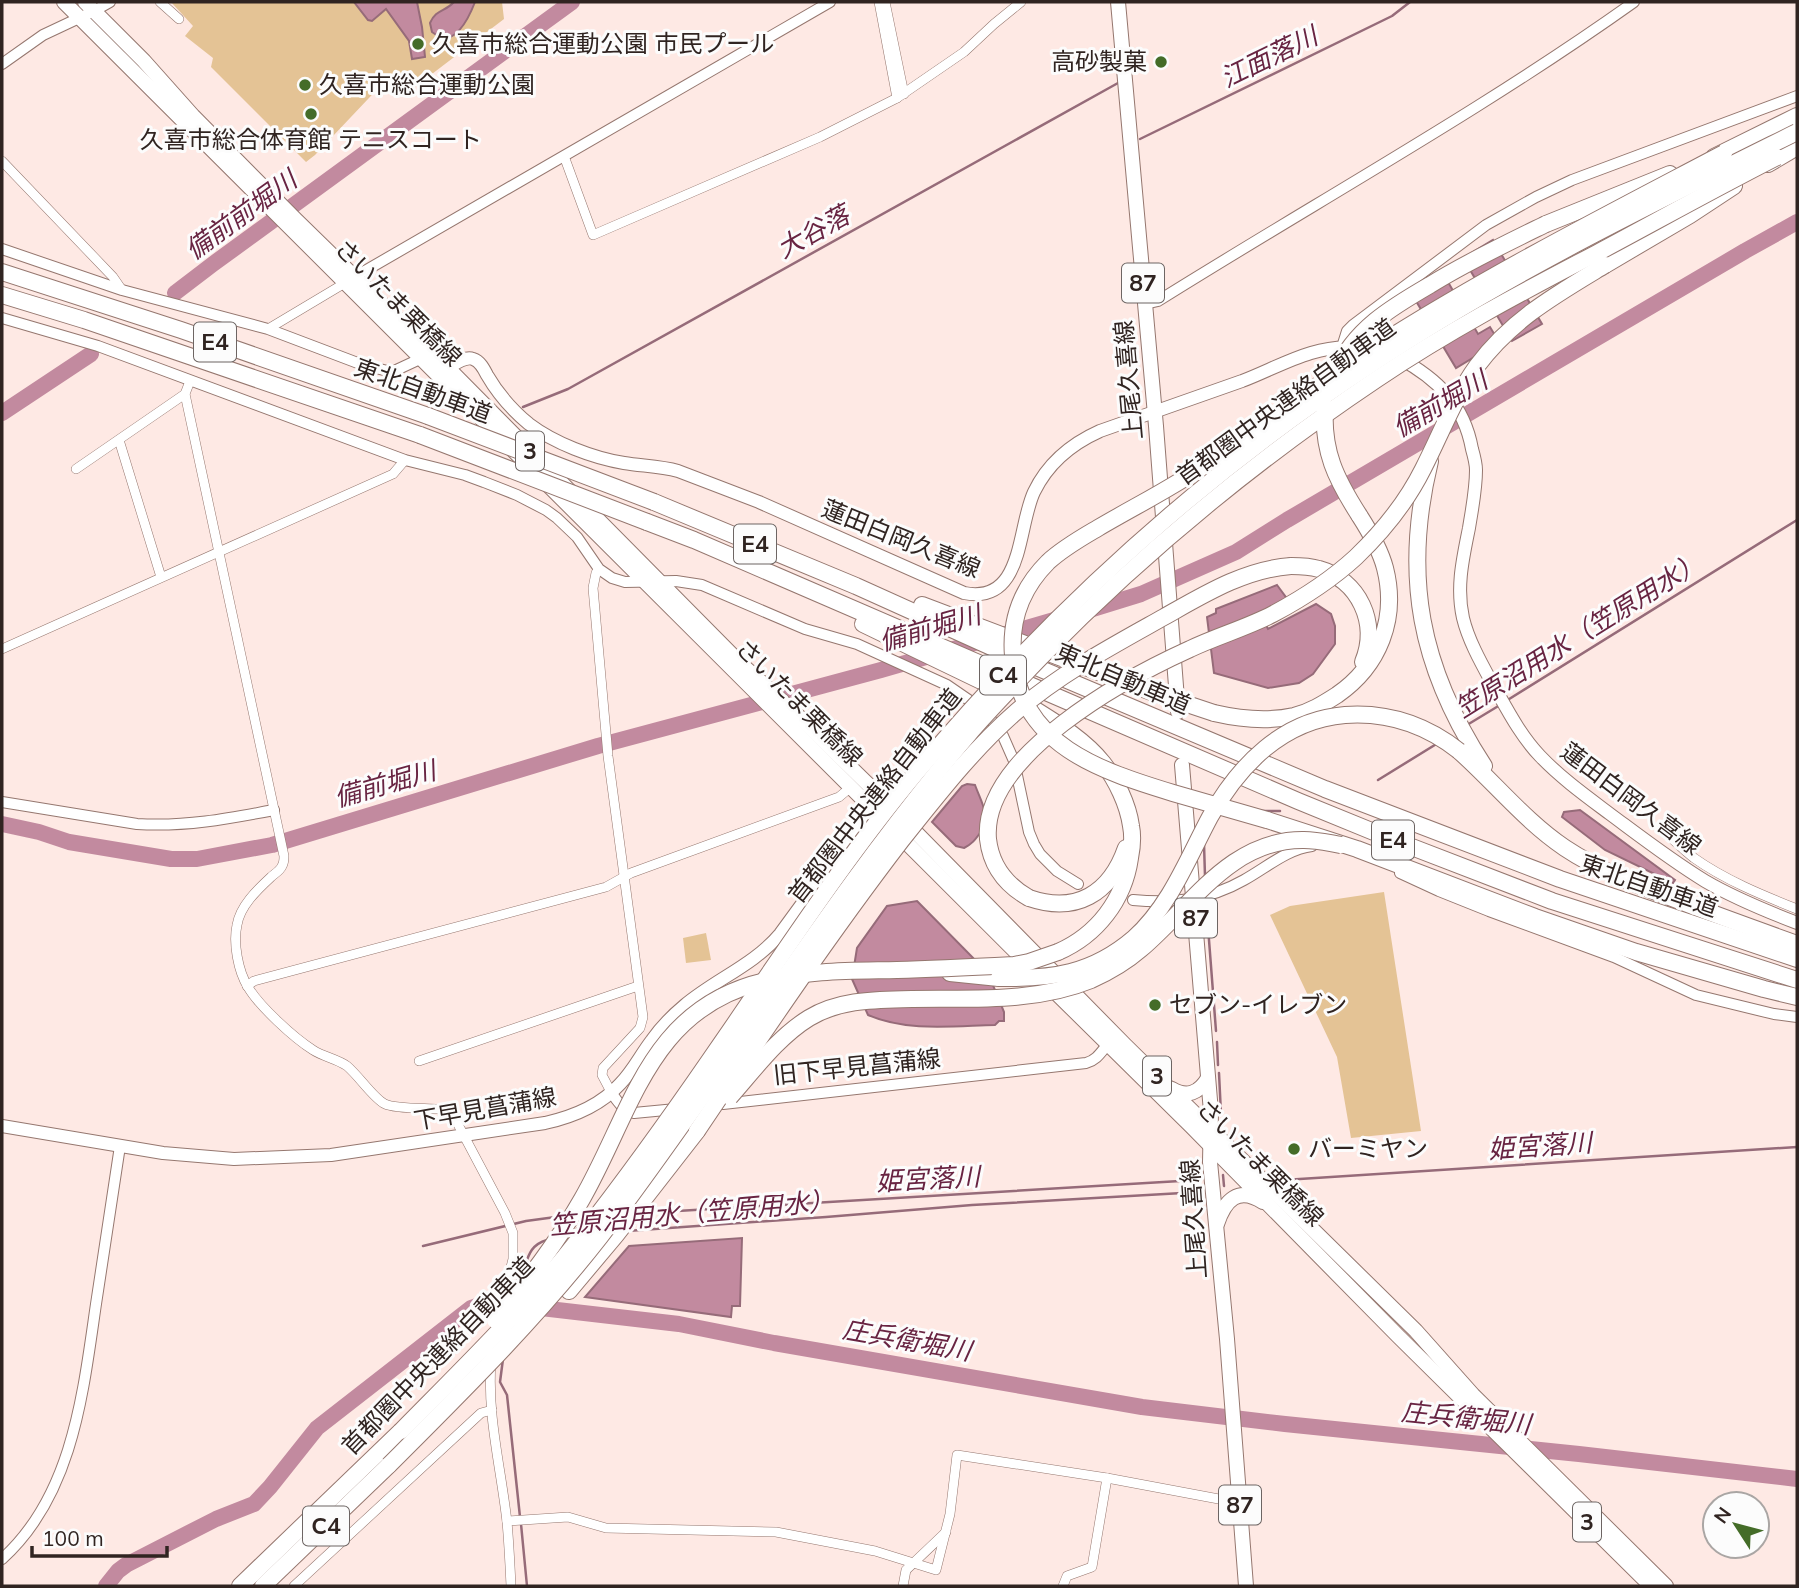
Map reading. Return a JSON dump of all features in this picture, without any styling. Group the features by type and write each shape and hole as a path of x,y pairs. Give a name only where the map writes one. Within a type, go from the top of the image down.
{"highway":[{"path":"1797,116 1510,268 1389,338 1199,470 1072,543 1048,563 1028,587 1018,608 1012,646 1015,675 1021,694 1044,730 1083,760 1123,778 1267,820 1341,845 1636,952 1797,997"},
{"name":"首都圏中央連絡自動車道","path":"240,1586 485,1347 578,1240 666,1121 817,902 912,779 1007,670 1120,559 1244,456 1371,364 1524,272 1797,132"},
{"name":"首都圏中央連絡自動車道","path":"263,1586 506,1346 596,1241 898,820 972,730 1082,615 1197,512 1317,420 1381,376 1533,286 1797,147"},
{"path":"856,586 884,592 1157,695 1214,713 1255,719 1286,718 1313,710 1353,684 1371,660 1385,631 1390,597 1385,568 1377,546 1343,490 1327,451 1325,408 1346,352 1366,329 1393,306 1486,253 1546,224 1724,153"},
{"path":"1128,814 1126,846 1114,874 1092,896 1066,904 1028,898 1007,882 999,871 989,846 990,816 1000,789 1022,760 1058,728 1121,686 1190,649 1272,614 1308,594 1355,557 1390,519 1414,486 1452,406 1477,366 1525,315 1690,215 1777,157"},
{"name":"東北自動車道","path":"2,272 194,334 428,416 654,502 856,586 1029,664 1325,789 1629,904 1797,959"},
{"name":"東北自動車道","path":"2,295 84,320 420,435 647,522 782,578 1391,839 1552,901 1797,981"},
{"path":"1434,447 1418,528 1418,590 1436,674 1464,747 1487,777 1529,821 1584,860 1606,872 1797,944"},
{"path":"388,1465 413,1451 457,1410 552,1310 615,1235 696,1131 836,927 884,864 954,776 1018,710 1104,650 1186,604 1255,572 1291,566 1313,567 1330,573 1349,586 1359,597 1365,610 1369,625 1366,656 1344,690"},
{"path":"401,1431 526,1283 547,1254 583,1197 647,1068 659,1050 698,1012 719,999 763,981 816,972 913,970 1029,962 1068,948 1092,931 1121,892 1127,878 1132,848 1132,826 1115,781 1102,762 1078,738 1013,696 828,607 782,578"},
{"path":"913,970 999,978 1046,977 1078,970 1108,956 1136,936 1159,909 1216,808 1244,768 1271,742 1303,725 1337,715 1374,715 1412,723 1464,747"},
{"path":"696,1131 709,1121 783,1039 810,1017 825,1010 855,1002 1002,997 1044,993 1076,986 1108,972 1140,950 1201,889 1245,855 1269,845 1289,841 1341,845"}],"main road":[{"name":"さいたま栗橋線","path":"64,2 350,280 422,358 1211,1131 1292,1207 1416,1331 1473,1395 1666,1586"},
{"name":"上尾久喜線","path":"1118,2 1178,712"},
{"name":"さいたま栗橋線","path":"90,6 144,61 275,206"},
{"name":"さいたま栗橋線","path":"350,280 449,368 650,580"},
{"name":"蓮田白岡久喜線","path":"449,368 472,358 481,364 507,404 528,423 556,440 608,459 667,468 706,481 763,503 972,595 996,589 1007,579 1015,562 1030,501 1041,481 1055,461 1092,434 1323,349 1342,346 1394,355 1417,367 1452,399 1469,432 1476,468 1474,500 1459,593 1463,620 1487,673 1522,734 1539,755 1572,785 1658,849 1728,893 1797,923"},
{"name":"さいたま栗橋線","path":"788,715 851,787 879,804 936,874 1651,1586"},
{"name":"上尾久喜線","path":"1182,765 1208,1078 1210,1162 1246,1586"},
{"name":"下早見菖蒲線","path":"2,1126 120,1146 234,1159 331,1155 558,1120 590,1106 611,1092 628,1075 653,1037 677,1012 760,954 774,941 879,804"},
{"path":"1167,1086 1176,1092 1193,1094 1208,1078"},
{"path":"1217,1227 1224,1207 1238,1196 1249,1195 1273,1209"}],"street":[{"path":"2,64 43,35 80,17 90,6 110,2"},
{"path":"160,2 179,19"},
{"path":"268,329 831,2"},
{"path":"879,2 901,96"},
{"path":"885,2 901,96"},
{"path":"564,156 593,235 820,137 901,96 964,52 1021,2"},
{"path":"1145,304 1158,302 1396,156 1570,48 1634,2"},
{"path":"1342,346 1347,331 1353,325 1451,250 1511,210 1572,180 1797,96"},
{"path":"2,161 113,277 122,290"},
{"path":"2,249 122,290 268,329 363,365 392,372 422,358"},
{"path":"2,318 98,345 405,460 475,479 517,495 546,510 569,528 599,569 618,581 650,580 702,585 805,629 856,644 947,685 979,707 1003,736 1017,769 1029,832 1034,844 1048,863 1078,884"},
{"path":"190,381 185,394 284,856 282,868 257,891 241,913 236,942 240,966 247,986 255,997 302,1043 344,1064 361,1078 381,1101 391,1106 450,1112 505,1213 513,1233 513,1259 493,1341 491,1366 495,1448 507,1521 511,1586"},
{"path":"76,469 185,394"},
{"path":"118,439 161,577"},
{"path":"2,649 393,474 405,460"},
{"path":"599,569 593,588 605,728 643,1017 642,1025 605,1065 602,1072 611,1092"},
{"path":"247,986 254,981 606,887 624,876 839,797 851,787"},
{"path":"2,802 137,824 158,825 274,815"},
{"path":"1669,836 1694,858 1727,877 1797,909"},
{"path":"1133,900 1171,902 1194,899 1242,881 1299,849 1318,845 1342,848 1436,890 1614,957 1696,995 1797,1017"},
{"path":"419,1061 638,986"},
{"name":"旧下早見菖蒲線","path":"611,1092 628,1111 639,1113 1086,1063 1096,1059 1108,1044"},
{"path":"2,1559 35,1520 55,1483 70,1444 82,1400 120,1146"},
{"path":"294,1586 481,1413 492,1410"},
{"path":"507,1521 568,1517 606,1528 776,1532 876,1551 936,1570 950,1514 957,1455 1107,1478 1240,1503"},
{"path":"1063,1586 1067,1576 1092,1567 1107,1478"},
{"path":"903,1586 906,1570 946,1532"}],"shaded area":[{"name":"久喜市総合運動公園","path":"171,2 502,2 504,19 411,90 399,77 386,80 306,162 211,67 213,58 185,36 193,26"},
{"path":"354,2 417,2 425,57 412,59 409,41 386,9 372,21 368,20"},
{"path":"454,2 475,2 459,31 442,39 432,32 430,23 435,15"},
{"path":"1493,240 1542,324 1512,341 1463,258"},
{"path":"1448,282 1478,334 1490,327 1499,342 1456,368 1416,301"},
{"path":"1277,585 1288,600 1261,614 1268,629 1316,604 1331,614 1335,626 1335,644 1313,674 1299,683 1268,688 1214,673 1207,617 1216,613 1216,609"},
{"path":"975,785 984,809 985,821 977,838 964,848 956,846 932,822 962,786"},
{"path":"1580,810 1675,880 1673,883 1605,850 1562,817 1564,812"},
{"path":"1384,892 1421,1131 1351,1138 1337,1057 1270,915 1290,906"},
{"path":"917,901 988,973 1004,1012 1004,1021 995,1025 930,1027 898,1024 868,1015 852,979 857,948 887,906"},
{"path":"706,933 711,960 686,963 683,938"},
{"path":"742,1238 740,1306 732,1306 731,1317 585,1297 629,1246"}],"waterway":[{"name":"備前前堀川","path":"175,293 572,2"},
{"name":"江面落川","path":"1140,139 1392,16 1410,2"},
{"name":"大谷落","path":"523,407 568,389 1118,83"},
{"name":"備前堀川","path":"1086,611 1141,594 1236,552 1797,222"},
{"name":"備前前堀川","path":"2,413 91,354"},
{"name":"笠原沼用水（笠原用水）","path":"1506,701 1797,520"},
{"name":"備前堀川","path":"2,824 69,842 171,859 197,859 272,845 598,746 881,670 1061,618"},
{"name":"笠原沼用水（笠原用水）","path":"1467,725 1500,705"},
{"name":"笠原沼用水（笠原用水）","path":"1378,780 1438,743"},
{"name":"笠原沼用水（笠原用水）","path":"1262,811 1280,811"},
{"name":"笠原沼用水（笠原用水）","path":"1204,844 1205,876"},
{"name":"笠原沼用水（笠原用水）","path":"1207,914 1216,1031"},
{"name":"笠原沼用水（笠原用水）","path":"1217,1042 1218,1065"},
{"name":"笠原沼用水（笠原用水）","path":"1219,1073 1221,1114"},
{"name":"姫宮落川","path":"1284,1180 1797,1147"},
{"name":"笠原沼用水（笠原用水）","path":"1223,1175 1224,1186"},
{"name":"姫宮落川","path":"661,1212 1197,1180"},
{"name":"笠原沼用水（笠原用水）","path":"627,1231 972,1205 1200,1192"},
{"name":"姫宮落川","path":"423,1246 526,1221 563,1216"},
{"name":"笠原沼用水（笠原用水）","path":"522,1274 533,1249 547,1240"},
{"name":"庄兵衛堀川","path":"106,1586 126,1565 216,1519 254,1504 317,1428 471,1308 488,1302 679,1324 1142,1407 1797,1479"},
{"name":"笠原沼用水（笠原用水）","path":"503,1359 500,1382 507,1395 520,1517"},
{"name":"笠原沼用水（笠原用水）","path":"521,1524 527,1586"}],"place":[{"name":"久喜市総合運動公園 市民プール","path":"418,44"},
{"name":"高砂製菓","path":"1161,62"},
{"name":"久喜市総合運動公園","path":"305,85"},
{"name":"久喜市総合体育館 テニスコート","path":"311,114"},
{"name":"セブン-イレブン","path":"1155,1005"},
{"name":"バーミヤン","path":"1294,1149"}]}
